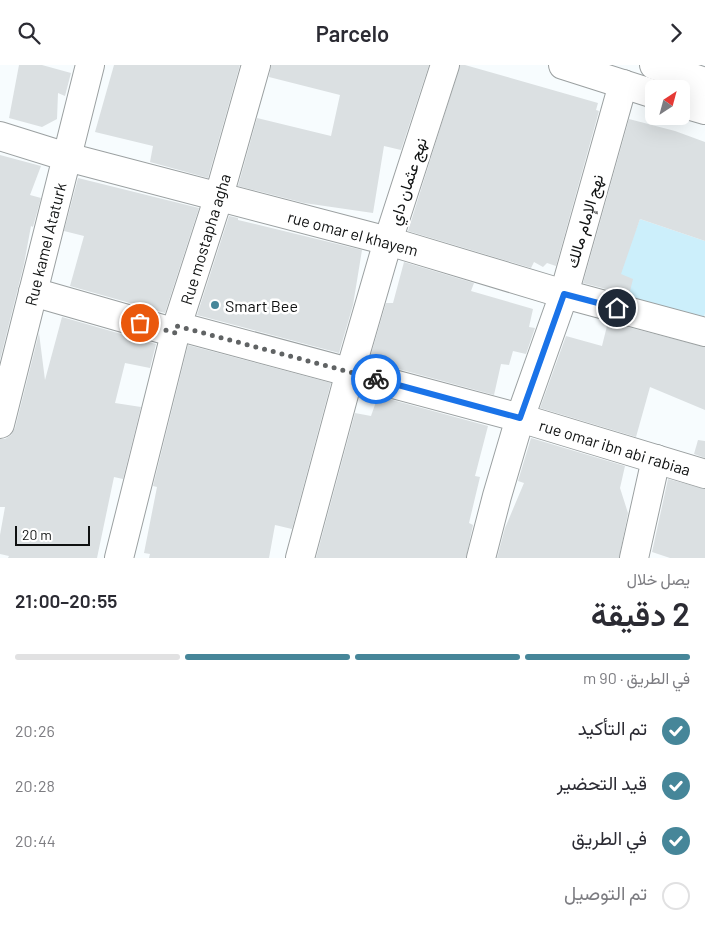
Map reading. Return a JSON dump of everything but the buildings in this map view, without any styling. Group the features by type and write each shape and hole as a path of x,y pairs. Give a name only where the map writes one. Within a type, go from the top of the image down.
{"main road":[{"name":"Rue kamel Ataturk","path":"0,424 90,65"},
{"name":"Rue mostapha agha","path":"119,558 177,330 219,196 256,65"},
{"name":"نهج عثمان داي","path":"300,558 350,371 388,241 445,65"},
{"path":"563,65 645,91"},
{"path":"654,65 705,82"},
{"name":"نهج الإمام مالك","path":"481,558 520,418 564,294 623,84"},
{"path":"690,106 705,110"},
{"name":"rue omar el khayem","path":"0,136 67,157 388,241 564,294 705,331"},
{"name":"rue omar ibn abi rabiaa","path":"33,292 177,330 350,371 520,418 705,474"},
{"path":"634,558 656,459"}],"shaded area":[{"path":"640,219 705,241 705,313 702,326 614,298 619,289 619,273"}],"way so far":[{"path":"140,323 176,333 177,326 376,379"}],"place":[{"name":"Smart Bee","path":"215,305"}],"route":[{"path":"376,379 520,418 564,294 617,308"}]}
